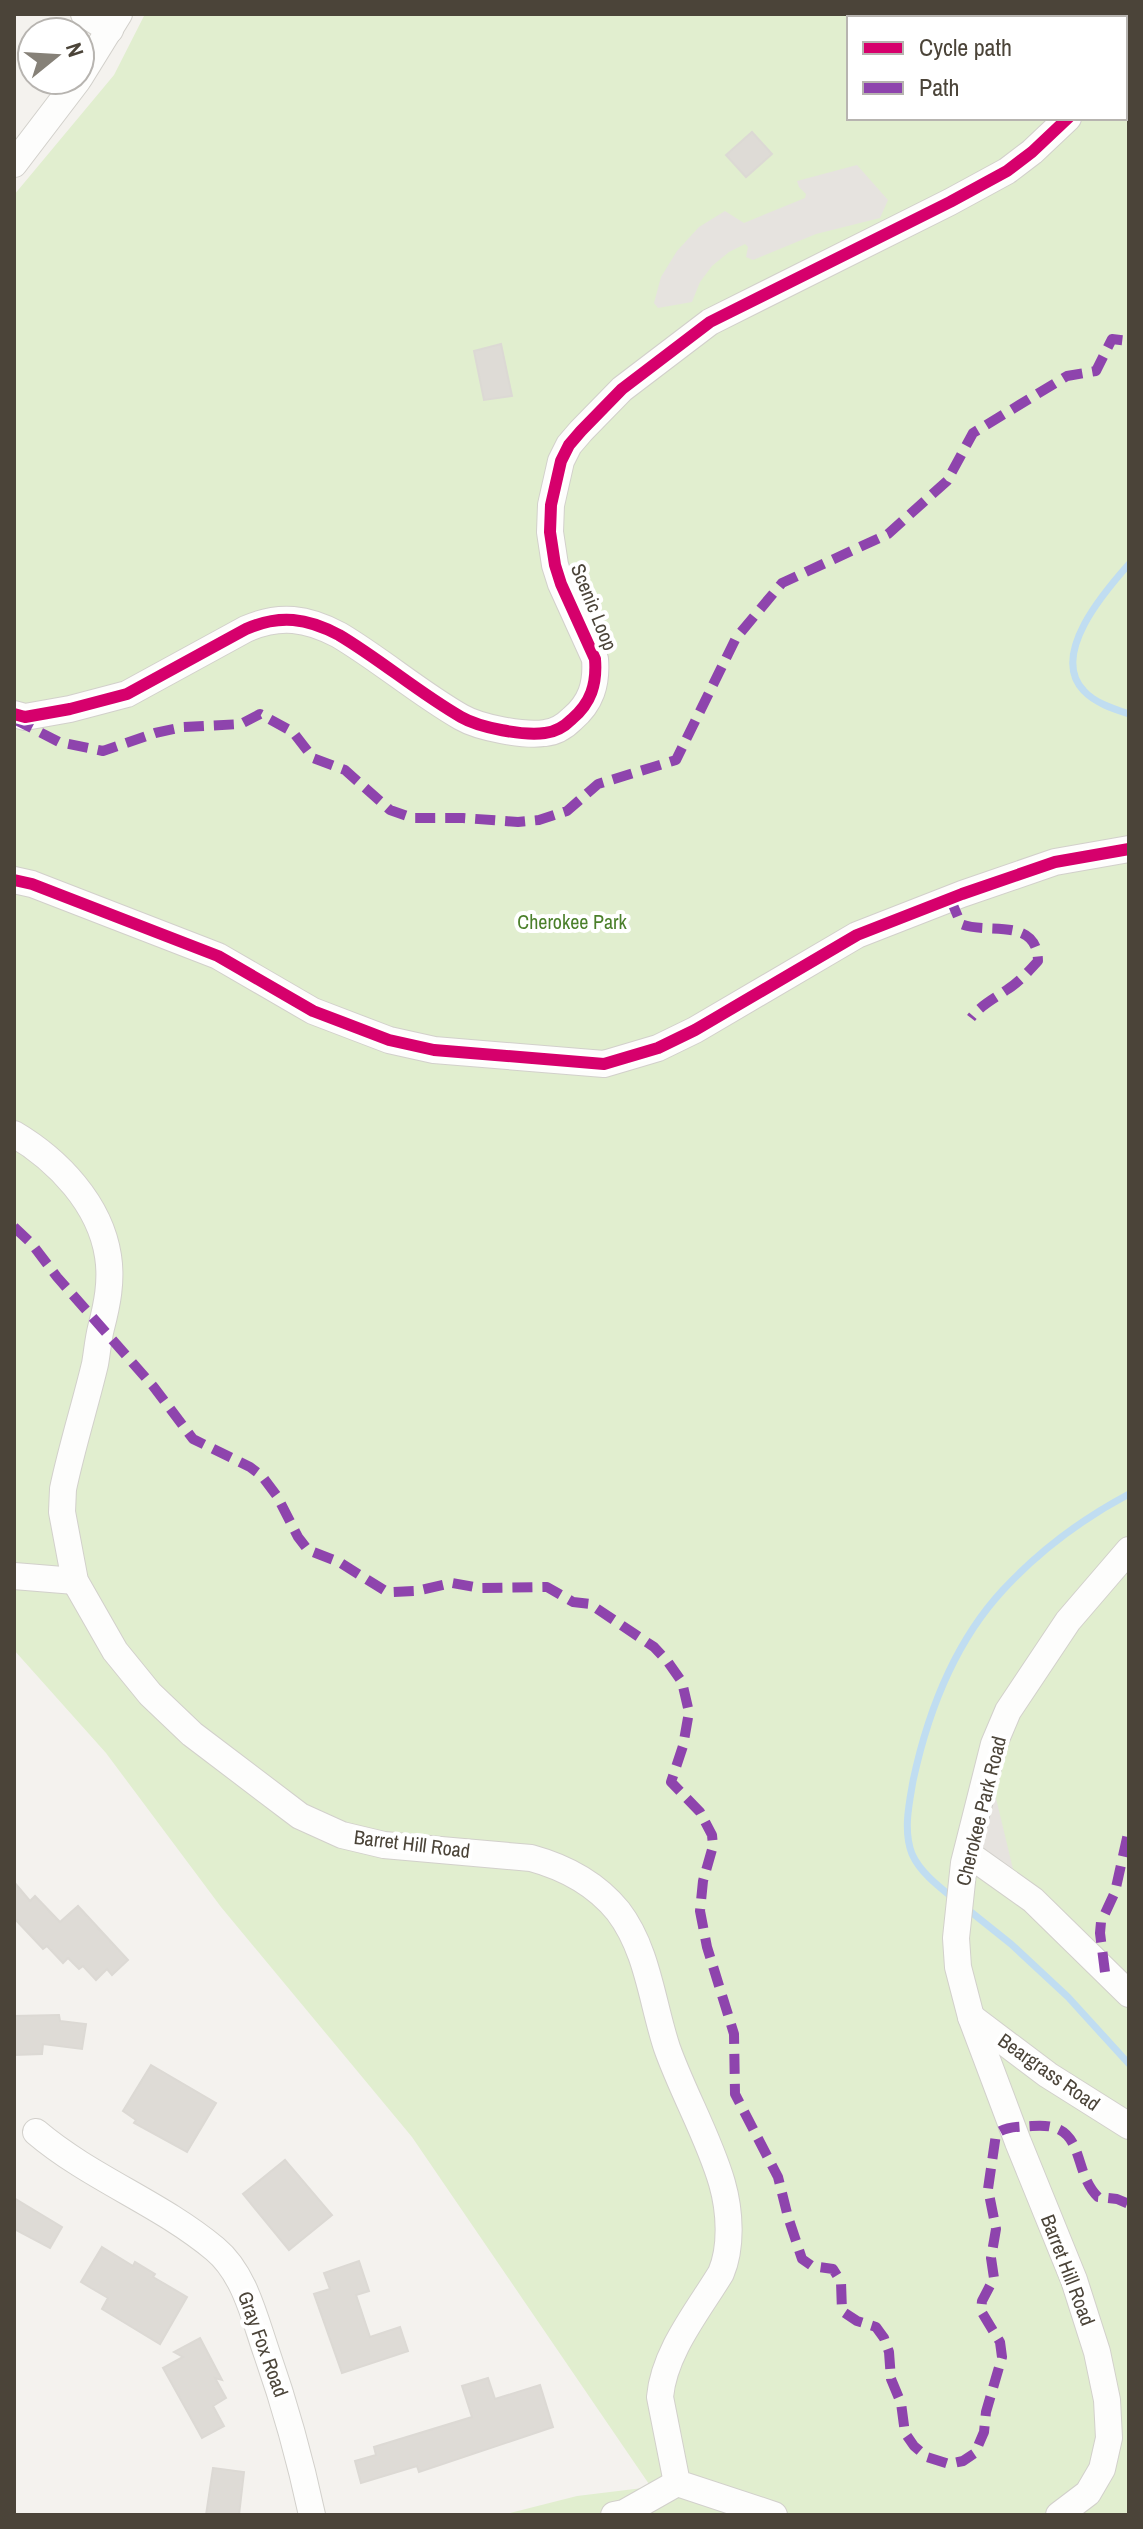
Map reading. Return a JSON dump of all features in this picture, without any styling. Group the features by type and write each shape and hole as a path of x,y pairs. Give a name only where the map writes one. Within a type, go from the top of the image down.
{"street":[{"path":"84,14 114,22 96,51"},
{"path":"14,164 66,96"},
{"name":"Scenic Loop","path":"14,714 25,717 127,694 254,625 279,618 293,618 309,621 339,635 463,719 488,727 544,734 566,725 590,698 596,672 595,659 555,565 550,532 551,505 561,461 569,445 622,389 710,322 1007,171 1066,120"},
{"path":"14,880 32,884 218,956 313,1011 389,1040 434,1050 604,1064 658,1048 695,1030 857,935 1055,862 1129,849"},
{"name":"Barret Hill Road","path":"14,1134 61,1171 83,1197 95,1217 108,1256 106,1312 63,1489 62,1512 75,1581 115,1651 150,1694 192,1734 300,1816 342,1835 384,1845 531,1858 552,1864 571,1872 604,1896 628,1926 637,1943 667,2048 722,2184 729,2235 727,2260 668,2360 661,2384 660,2397 677,2483"},
{"name":"Cherokee Park Road","path":"971,2017 958,1967 956,1938 966,1858 994,1744 1008,1711 1068,1621 1129,1550"},
{"path":"14,1576 75,1581"},
{"path":"966,1858 1033,1900 1129,1994"},
{"name":"Barret Hill Road","path":"971,2017 1074,2280 1097,2352 1107,2400 1109,2438 1102,2469 1088,2493 1059,2515"},
{"name":"Beargrass Road","path":"971,2017 1048,2075 1129,2126"},
{"name":"Gray Fox Road","path":"36,2132 61,2153 195,2234 229,2264 252,2308 287,2412 312,2515"},
{"path":"614,2515 624,2513 677,2483 774,2515"}],"green space":[{"name":"Cherokee Park","path":"145,14 1129,14 1129,2515 502,2515 577,2496 651,2487 412,2137 221,1907 106,1753 14,1650 14,195 114,75"}],"shaded area":[{"path":"857,165 888,200 880,218 816,234 753,260 746,257 748,247 745,244 712,266 700,282 692,302 658,308 654,303 661,277 677,251 699,227 725,211 744,223 805,198 806,194 797,181"},
{"path":"989,1769 1018,1890 967,1853"}],"building":[{"path":"752,132 772,154 746,177 726,155"},
{"path":"501,344 512,396 484,400 474,351"},
{"path":"14,1882 30,1901 35,1896 60,1922 78,1906 128,1960 112,1975 107,1969 96,1980 83,1966 79,1969 68,1958 63,1963 47,1946 43,1949 14,1918"},
{"path":"59,2015 60,2021 86,2024 82,2049 43,2044 42,2054 14,2055 14,2016"},
{"path":"151,2065 216,2103 187,2152 134,2123 136,2120 123,2111"},
{"path":"285,2160 332,2215 289,2250 243,2194"},
{"path":"14,2198 62,2227 50,2248 14,2229"},
{"path":"102,2247 133,2266 135,2262 187,2297 160,2344 102,2309 108,2298 81,2282"},
{"path":"359,2261 369,2291 356,2295 370,2337 400,2327 408,2351 342,2373 314,2294 330,2289 324,2273"},
{"path":"200,2338 222,2380 215,2378 226,2398 213,2406 224,2426 202,2438 163,2368 183,2357 174,2352"},
{"path":"488,2378 495,2399 540,2385 553,2427 419,2472 417,2466 361,2483 355,2461 376,2455 374,2447 472,2417 462,2386"},
{"path":"213,2468 244,2472 239,2515 206,2515"}],"waterway":[{"path":"1129,564 1084,624 1073,660 1075,676 1088,695 1129,714"},
{"path":"953,1898 915,1861 907,1827 919,1755 945,1679 970,1632 1003,1590 1062,1537 1129,1494"},
{"path":"966,1908 1011,1944 1068,1997 1129,2064"}],"marked path":[{"path":"14,719 59,742 103,751 155,733 183,727 241,724 260,714 293,732 313,758 345,770 390,810 413,818 518,822 539,820 567,811 598,784 676,760 736,638 782,583 888,534 947,481 973,433 1067,376 1096,371 1112,339 1129,341"},
{"path":"950,898 961,924 1020,932 1036,947 1038,961 1016,983 971,1018"},
{"path":"14,1227 153,1386 193,1439 262,1476 308,1550 339,1562 384,1590 393,1592 416,1591 452,1583 480,1588 547,1587 573,1602 590,1604 654,1647 668,1662 682,1682 689,1712 683,1746 671,1782 700,1812 712,1835 713,1846 703,1881 700,1911 707,1947 734,2034 735,2094 778,2177 802,2259 812,2266 833,2269 841,2282 842,2311 857,2321 876,2327 884,2338 889,2352 891,2379 901,2403 905,2433 927,2457 949,2464 963,2461 975,2453 984,2432 986,2412 1002,2357 1000,2342 981,2311 982,2301 994,2278 991,2258 996,2229 988,2189 996,2134 1008,2128 1032,2126 1050,2126 1062,2131 1076,2149 1089,2186 1098,2197 1129,2204"},
{"path":"1105,1972 1101,1922 1115,1892 1129,1829"}],"cycle path":[{"path":"14,714 25,717 127,694 246,629 270,621 293,620 339,635 469,721 490,728 526,733 545,733 560,728 579,713 588,700 594,685 595,668 595,659 561,584 550,532 551,505 561,461 569,445 622,389 710,322 1007,171 1066,120"},
{"path":"14,880 32,884 218,956 313,1011 389,1040 434,1050 604,1064 658,1048 695,1030 857,935 1055,862 1129,849"}]}
